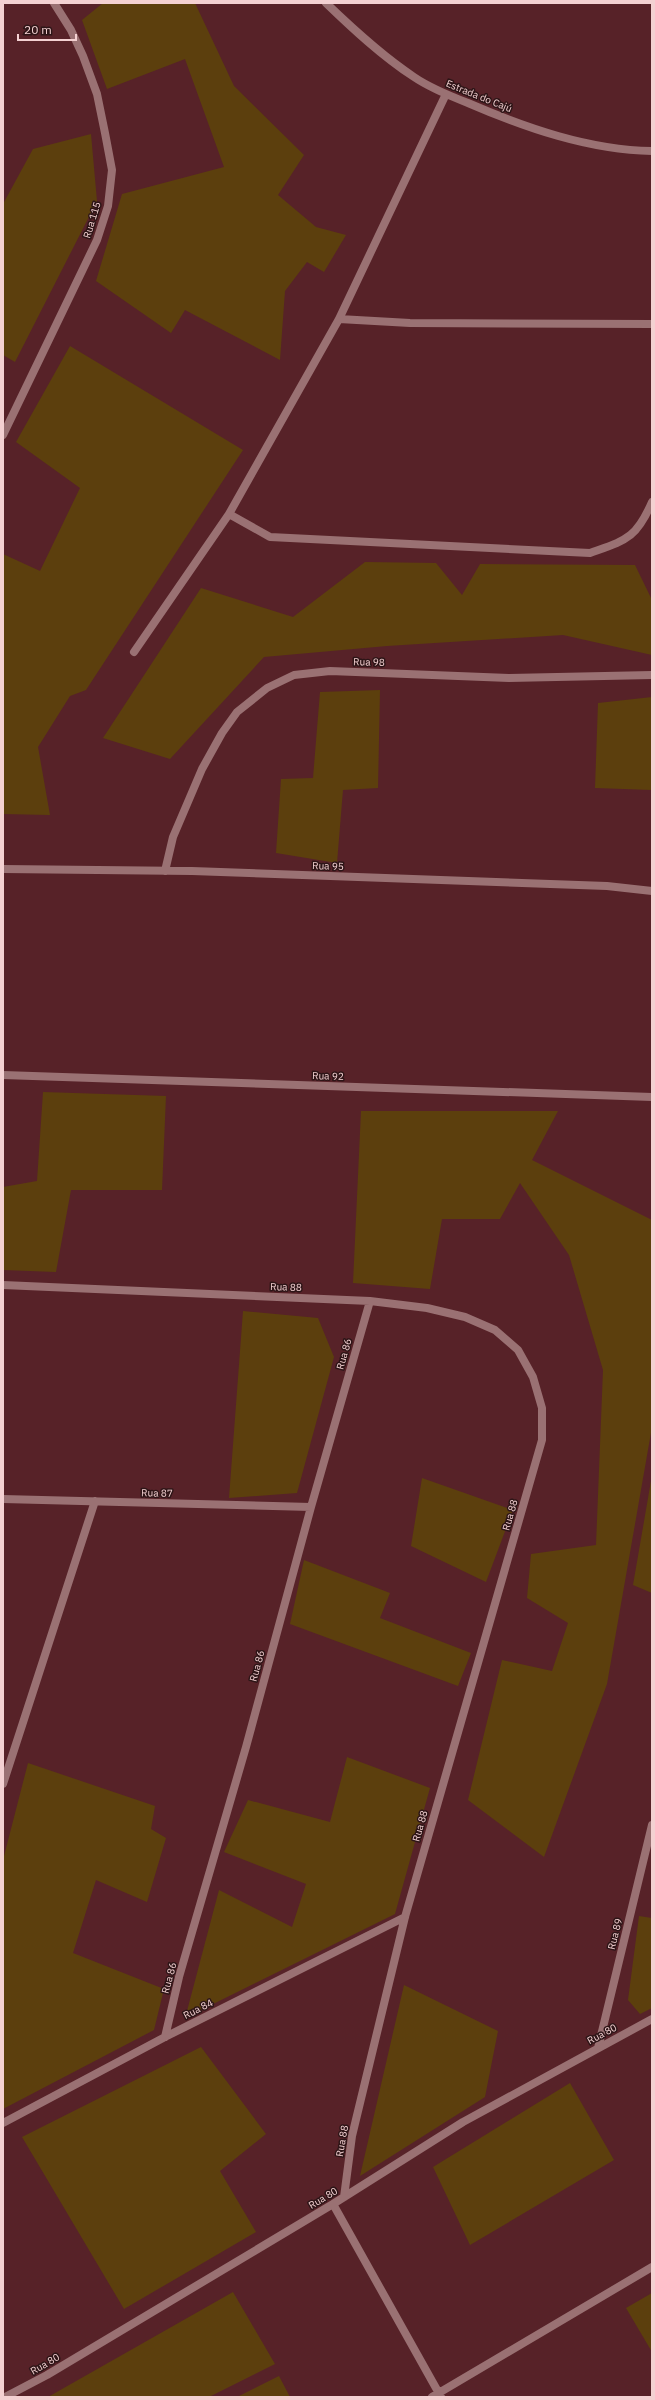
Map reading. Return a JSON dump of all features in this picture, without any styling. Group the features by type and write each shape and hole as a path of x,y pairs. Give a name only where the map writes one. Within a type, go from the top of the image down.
{"street":[{"name":"Rua 115","path":"3,435 97,240 108,206 112,170 94,88 71,30 54,3"},
{"name":"Estrada do Cajú","path":"326,3 384,56 415,78 446,94 495,115 560,137 603,146 652,151"},
{"path":"134,652 229,514 339,319 446,94"},
{"path":"339,319 410,323 652,324"},
{"path":"229,514 270,537 590,553 625,540 643,523 652,502"},
{"name":"Rua 98","path":"165,871 173,837 208,756 236,712 267,688 294,675 330,671 510,678 652,676"},
{"name":"Rua 95","path":"3,869 165,871 607,886 652,891"},
{"name":"Rua 92","path":"3,1074 652,1097"},
{"name":"Rua 88","path":"3,1285 370,1301 427,1308 465,1317 496,1330 518,1350 533,1377 542,1408 542,1440 404,1917 352,2136 344,2197"},
{"name":"Rua 86","path":"165,2037 179,1977 246,1747 311,1507 370,1301"},
{"name":"Rua 87","path":"3,1499 311,1507"},
{"path":"3,1784 95,1501"},
{"name":"Rua 89","path":"598,2048 652,1824"},
{"name":"Rua 84","path":"3,2123 165,2037 404,1917"},
{"name":"Rua 80","path":"5,2397 53,2371 333,2204 463,2122 652,2019"},
{"path":"333,2204 438,2396 652,2267"}],"shaded area":[{"path":"103,3 195,3 234,86 304,155 278,195 316,227 346,235 324,272 307,262 285,291 280,360 185,310 171,333 96,281 122,194 224,167 185,59 107,89 82,20"},
{"path":"91,134 97,201 15,362 3,355 3,204 33,149"},
{"path":"70,346 243,450 86,690 70,696 38,747 50,815 3,814 3,554 40,571 80,488 16,442"},
{"path":"365,562 436,563 462,595 480,564 635,565 652,600 652,655 563,635 387,646 264,657 170,759 103,738 201,588 293,617"},
{"path":"380,690 378,788 343,790 337,863 276,853 281,779 313,778 320,692"},
{"path":"652,697 652,790 595,788 598,703"},
{"path":"43,1092 166,1096 162,1190 71,1190 56,1272 3,1270 3,1187 37,1181"},
{"path":"361,1111 558,1111 532,1160 652,1220 652,1427 607,1684 544,1857 468,1800 502,1660 552,1671 568,1623 527,1598 531,1554 596,1545 603,1370 569,1255 520,1183 500,1219 442,1219 430,1289 353,1283"},
{"path":"243,1311 318,1318 334,1357 297,1493 229,1498"},
{"path":"652,1475 652,1593 633,1585"},
{"path":"422,1478 513,1510 486,1582 411,1546"},
{"path":"304,1560 390,1593 380,1618 471,1653 458,1686 290,1624"},
{"path":"347,1757 430,1788 395,1914 199,2011 187,2011 219,1890 292,1927 306,1884 224,1852 248,1800 330,1822"},
{"path":"28,1763 155,1806 151,1829 166,1838 147,1902 96,1880 73,1953 164,1989 154,2030 3,2109 3,1860"},
{"path":"639,1916 652,1918 652,2008 640,2014 628,2000"},
{"path":"404,1985 498,2031 485,2097 360,2176"},
{"path":"201,2047 266,2134 220,2171 256,2232 124,2309 22,2137"},
{"path":"570,2083 614,2160 470,2245 433,2167"},
{"path":"233,2292 275,2364 209,2397 48,2397"},
{"path":"652,2293 652,2352 626,2308"},
{"path":"279,2376 290,2397 237,2397"}]}
